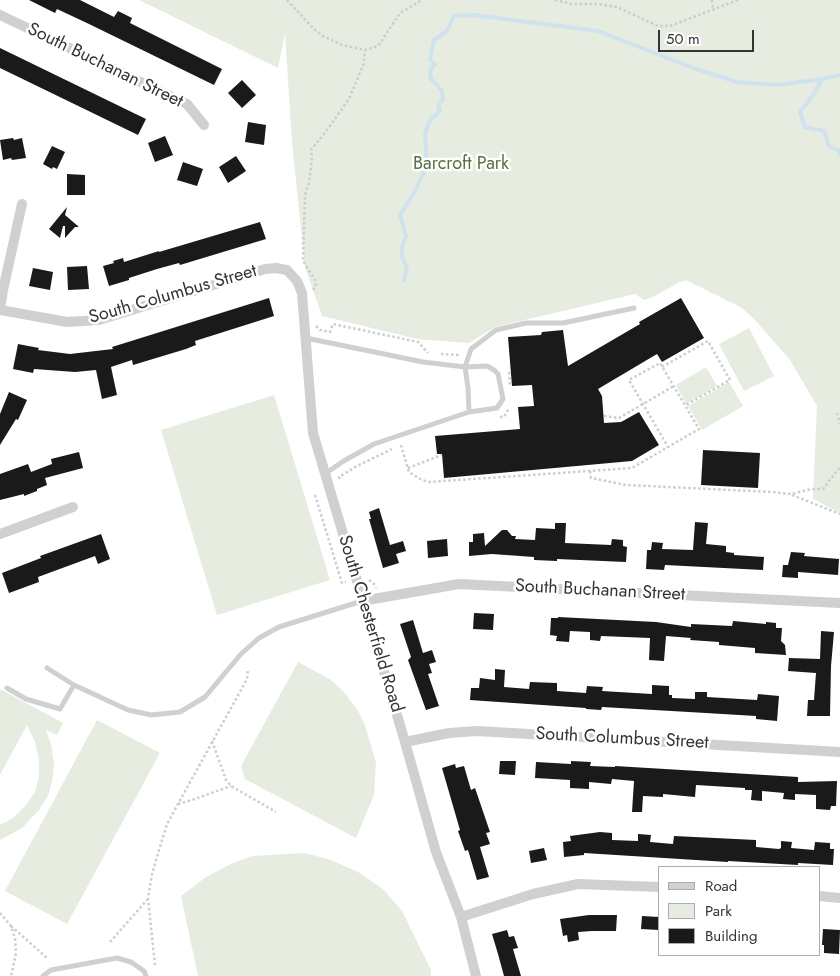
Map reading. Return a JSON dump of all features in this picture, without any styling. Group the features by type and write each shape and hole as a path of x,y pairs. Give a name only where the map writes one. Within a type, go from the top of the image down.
{"street":[{"name":"South Buchanan Street","path":"0,15 187,104 204,125"},
{"path":"0,309 2,290 22,204"},
{"name":"South Columbus Street","path":"0,309 67,322 99,320 265,269 287,270"},
{"name":"South Chesterfield Road","path":"287,270 297,281 302,293 313,433 436,852 461,918 476,976"},
{"path":"0,534 72,507"},
{"name":"South Buchanan Street","path":"362,601 459,584 840,603"},
{"name":"South Columbus Street","path":"405,742 449,733 477,731 840,752"},
{"path":"461,918 533,894 578,884 658,886"},
{"path":"820,896 840,898"}],"lane":[{"path":"469,412 465,367 471,349 496,330 526,323 564,323 634,308"},
{"path":"306,338 423,362 465,367 487,366 498,374 502,399 497,408 469,412 374,444 342,462 325,475"},
{"path":"46,668 74,685 128,710 151,715 180,712 206,697 241,654 259,638 279,627 362,601"},
{"path":"7,688 26,699 60,709 74,685"},
{"path":"43,976 52,970 117,958 131,962 144,971 146,976"}],"path":[{"path":"287,0 323,36 342,46 365,50 378,46 400,13 422,0"},
{"path":"554,0 572,4 598,4 617,7 658,26 670,26 738,0"},
{"path":"712,0 713,9"},
{"path":"313,290 316,286 315,280 303,261 305,195 309,183 311,150 349,99 364,63 365,50"},
{"path":"314,321 320,330 330,332 332,324 418,342 429,353"},
{"path":"662,367 708,341 730,380 686,406"},
{"path":"438,354 469,355"},
{"path":"401,445 409,472 429,482 632,468 699,429 660,363 629,380 668,447"},
{"path":"504,368 511,373"},
{"path":"604,416 619,418 674,386"},
{"path":"837,413 840,424"},
{"path":"408,468 442,455"},
{"path":"791,494 812,489 823,489 840,467"},
{"path":"590,472 591,478 626,486 791,494 840,514"},
{"path":"316,495 342,583"},
{"path":"155,965 148,899 152,874 167,824 247,679 248,669"},
{"path":"212,741 226,780 231,786 276,812"},
{"path":"178,804 231,786"},
{"path":"110,942 148,899"},
{"path":"0,914 10,926 47,958"},
{"path":"10,926 15,938 16,953 11,976"}],"green space":[{"name":"Barcroft Park","path":"139,0 840,0 840,513 813,499 817,406 790,360 742,308 686,280 644,300 635,294 495,327 469,343 417,339 322,316 305,267 292,142 285,33 278,68"},
{"path":"749,328 774,376 744,391 719,344"},
{"path":"706,367 717,386 686,404 676,385"},
{"path":"729,382 743,406 702,430 688,406"},
{"path":"274,395 330,580 217,615 161,430"},
{"path":"298,662 331,680 343,691 357,709 365,725 376,763 374,795 356,838 245,779 241,766"},
{"path":"0,689 63,723 57,735 46,730 51,744 54,764 48,796 39,810 22,828 0,840 0,825 13,818 26,805 35,792 39,777 39,760 35,742 27,725 0,775"},
{"path":"97,720 160,753 67,924 5,891"},
{"path":"305,853 331,860 360,873 384,890 402,911 431,970 431,976 198,976 181,896 206,877 233,863 253,856"}],"building":[{"path":"29,0 80,0 114,17 118,11 132,18 130,23 222,69 214,85 57,9 55,13"},
{"path":"0,48 146,119 138,135 0,68"},
{"path":"242,80 256,95 242,108 228,93"},
{"path":"248,122 266,125 264,145 245,142"},
{"path":"165,136 173,155 155,162 148,143"},
{"path":"13,138 14,140 22,138 26,158 3,160 0,140"},
{"path":"52,146 65,152 57,169 53,167 52,169 43,164"},
{"path":"236,156 246,171 228,183 219,167"},
{"path":"183,162 203,169 197,186 177,180"},
{"path":"67,174 85,175 85,195 67,195"},
{"path":"67,207 65,215 79,227 75,227 65,238 65,226 63,226 60,238 49,229"},
{"path":"260,222 266,239 180,265 179,263 157,269 109,286 103,266 114,263 113,261 123,258 124,262"},
{"path":"87,266 89,289 68,290 67,267"},
{"path":"33,268 53,272 50,290 29,286"},
{"path":"269,298 274,316 195,341 196,345 186,349 133,365 132,360 111,367 117,395 102,399 96,370 75,372 34,369 33,373 13,369 18,344 39,348 38,350 70,354 113,349 112,347"},
{"path":"681,298 704,338 662,362 657,354 598,389 602,396 604,423 621,422 639,412 659,445 632,461 444,478 442,454 437,454 435,436 520,429 518,407 534,406 532,385 512,386 508,337 541,335 542,332 563,330 568,366"},
{"path":"9,392 27,400 18,420 16,419 0,445 0,414"},
{"path":"703,450 760,453 758,488 701,485"},
{"path":"79,452 83,468 45,478 47,485 37,489 37,491 24,496 24,494 0,500 0,474 28,464 31,472 52,464 51,459"},
{"path":"379,508 390,545 403,541 406,551 396,554 399,563 383,568 369,519 371,519 369,512"},
{"path":"695,522 708,523 706,544 726,546 726,552 734,553 734,555 764,557 763,570 665,565 664,570 646,569 647,550 651,550 652,542 663,543 662,549 693,550"},
{"path":"555,523 566,523 565,543 611,545 612,539 623,540 623,546 627,547 626,562 534,560 534,557 492,554 469,556 469,542 473,542 473,534 484,533 485,546 502,530 507,530 512,536 516,536 515,539 535,540 536,528 555,529"},
{"path":"101,534 110,559 98,564 95,556 38,577 39,582 9,593 2,573 41,558 40,556"},
{"path":"447,539 448,556 428,558 427,541"},
{"path":"791,552 805,553 804,556 839,559 838,575 798,572 798,578 782,577 783,565 788,565"},
{"path":"474,613 494,614 493,630 473,629"},
{"path":"551,618 656,622 691,627 691,624 732,626 733,621 776,623 776,628 782,628 781,641 785,645 786,655 755,653 755,648 719,645 719,642 666,636 664,661 649,660 650,638 601,636 600,641 590,640 590,632 570,631 569,642 556,641 557,636 550,635"},
{"path":"413,620 423,653 432,650 436,662 429,664 432,673 428,674 439,706 426,710 408,660 411,657 400,624"},
{"path":"821,631 834,632 830,716 807,716 808,700 814,700 816,673 788,671 789,658 820,659"},
{"path":"495,669 505,670 504,687 529,689 530,682 557,683 557,691 586,693 587,686 603,687 602,691 652,694 652,685 669,686 669,695 672,695 672,698 695,699 695,692 707,692 707,697 757,700 758,694 779,696 777,721 756,719 756,716 602,707 601,710 470,700 471,688 479,688 480,678 495,680"},
{"path":"500,761 516,761 515,775 499,774"},
{"path":"571,761 591,762 590,766 798,777 798,782 837,781 836,806 831,806 830,810 816,809 816,795 795,794 795,800 783,799 784,793 762,791 762,801 751,800 752,790 745,790 745,788 696,785 695,797 663,794 663,797 643,796 642,812 632,812 634,781 612,779 611,784 589,782 589,789 570,788 570,780 535,778 536,762 571,764"},
{"path":"455,764 456,768 464,766 471,790 475,788 490,832 486,833 490,844 480,847 489,877 477,880 468,850 465,851 458,831 460,830 442,768"},
{"path":"600,832 612,833 612,840 638,841 638,834 651,835 650,842 673,844 674,836 756,840 756,847 779,849 781,848 781,841 792,842 791,848 814,850 815,842 830,843 830,849 834,849 833,865 728,862 584,853 584,855 564,857 563,842 571,841 570,836"},
{"path":"544,848 547,860 531,863 529,851"},
{"path":"589,915 617,915 616,931 578,932 579,940 568,942 567,935 563,936 560,919"},
{"path":"642,916 658,917 658,930 641,929"},
{"path":"823,929 840,930 839,954 824,953 824,945 822,945"},
{"path":"507,930 509,937 514,936 518,948 513,949 521,976 504,976 492,934"}],"waterway":[{"path":"404,280 407,268 402,257 402,247 406,236 400,215 413,195 427,166 425,134 430,120 440,111 438,105 443,99 442,91 431,79 430,71 435,64 430,60 434,40 447,31 454,16 474,15 598,31 696,69 737,82 778,85 840,75"},
{"path":"822,79 814,94 800,112 805,127 824,131 829,146 838,150 840,154"}]}
